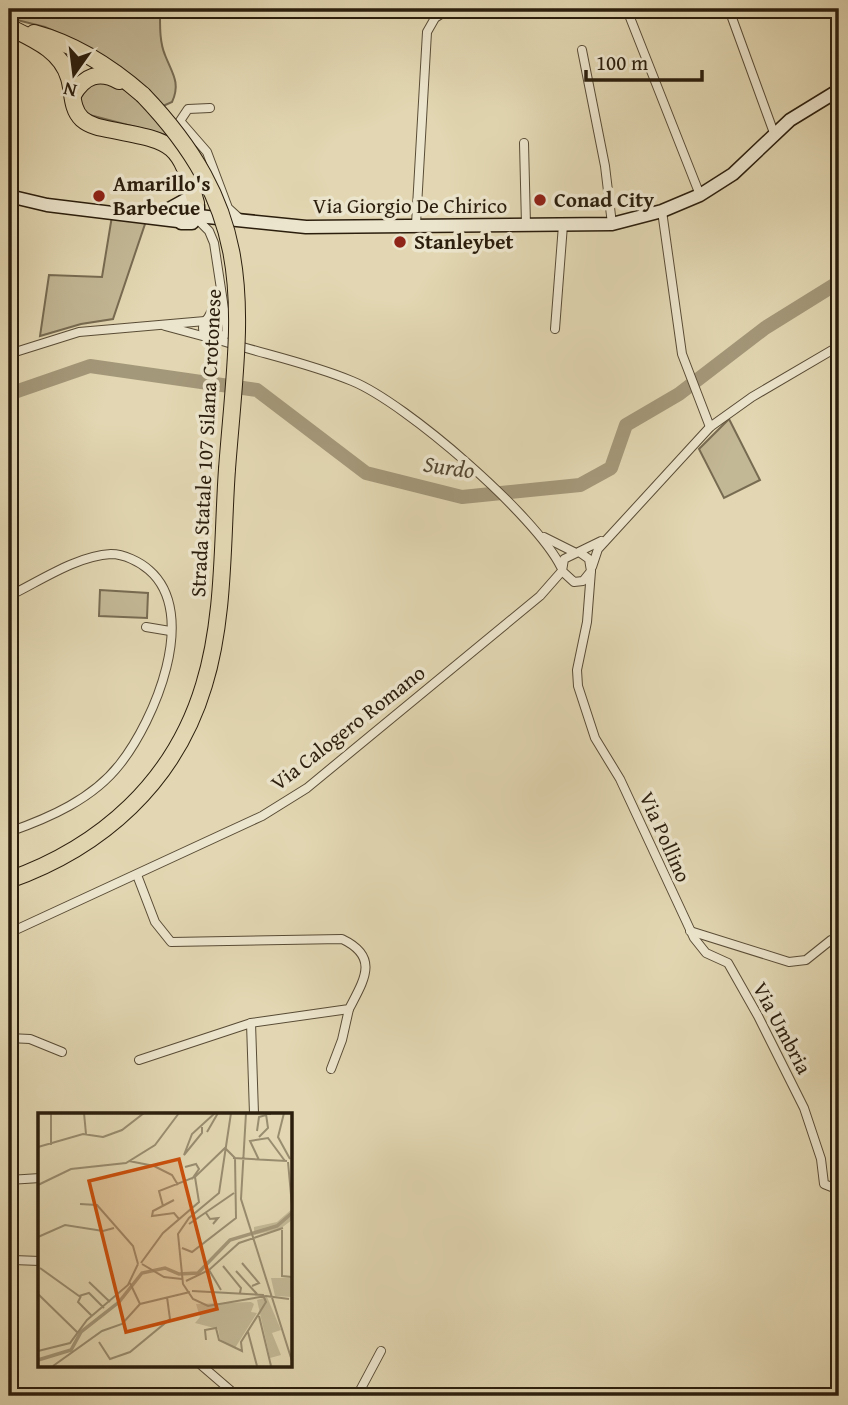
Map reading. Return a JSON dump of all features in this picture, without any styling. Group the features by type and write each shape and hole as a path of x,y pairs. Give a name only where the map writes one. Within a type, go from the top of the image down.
{"highway":[{"name":"Strada Statale 107 Silana Crotonese","path":"9,27 69,45 119,74 168,120 208,178 231,242 238,301 216,630 204,686 180,745 149,789 104,831 48,866 9,880"},
{"path":"9,27 53,53 64,65 75,110 82,119 96,127 161,141 179,155 188,173 189,212"},
{"path":"73,95 85,79 101,75 144,95"}],"main road":[{"name":"Via Giorgio De Chirico","path":"9,196 47,205 139,214 189,212 232,221 306,227 612,224 662,211 700,195 733,174 774,133 808,107 839,90"}],"street":[{"path":"416,224 427,32 435,19 449,9"},
{"path":"629,15 700,195"},
{"path":"731,15 774,133"},
{"path":"582,50 605,166 612,224"},
{"path":"210,108 188,109 180,121 207,152 232,221 215,243"},
{"path":"524,143 526,225"},
{"path":"662,211 682,354 710,427"},
{"path":"189,212 215,243 227,332"},
{"path":"555,329 563,225"},
{"path":"206,337 203,329 206,319 221,294"},
{"path":"9,354 79,332 219,316 226,322"},
{"path":"155,324 219,340 352,381 373,392 425,427 538,533 562,569 572,582 583,589 590,602"},
{"path":"219,340 227,332"},
{"path":"227,332 261,353"},
{"path":"540,596 572,582 583,581 592,569 598,549 710,427 736,407 839,346"},
{"path":"540,596 562,569 566,556 594,547 617,529"},
{"path":"538,533 587,555 592,569"},
{"path":"9,596 90,557 115,554 140,562 161,581 171,612 161,692 142,732 119,766 90,792 62,811 9,832"},
{"name":"Via Pollino","path":"592,569 590,602 577,670 578,686 595,738 620,779 690,931"},
{"name":"Via Calogero Romano","path":"9,933 262,816 307,788 540,596"},
{"path":"146,626 170,631"},
{"path":"137,875 155,922 171,942 342,939 358,947 365,958 365,977 349,1009 342,1040 331,1069"},
{"path":"690,931 789,962 806,960 831,940 839,944"},
{"name":"Via Umbria","path":"690,931 706,953 728,963 804,1108 821,1159 824,1184 839,1190"},
{"path":"139,1060 251,1023 349,1009"},
{"path":"251,1023 254,1113"},
{"path":"9,1038 30,1039 62,1052"},
{"path":"9,1181 38,1178"},
{"path":"13,1260 38,1261"},
{"path":"357,1396 381,1351"},
{"path":"202,1366 237,1396"}],"shaded area":[{"path":"9,9 185,9 186,13 181,18 160,16 162,46 176,84 172,102 163,106 77,41 45,27 9,18"},
{"path":"109,81 137,97 170,136 82,113 78,95 87,82"},
{"path":"112,216 146,221 113,319 81,324 40,336 49,275 102,277"},
{"path":"729,419 760,480 724,498 699,449"},
{"path":"100,590 148,593 147,618 99,616"}],"waterway":[{"name":"Surdo","path":"9,394 90,366 257,390 366,473 462,497 580,485 611,468 626,425 679,394 765,328 839,282"}],"place":[{"name":"Amarillo's Barbecue","path":"99,196"},
{"name":"Conad City","path":"540,200"},
{"name":"Stanleybet","path":"400,242"}]}
